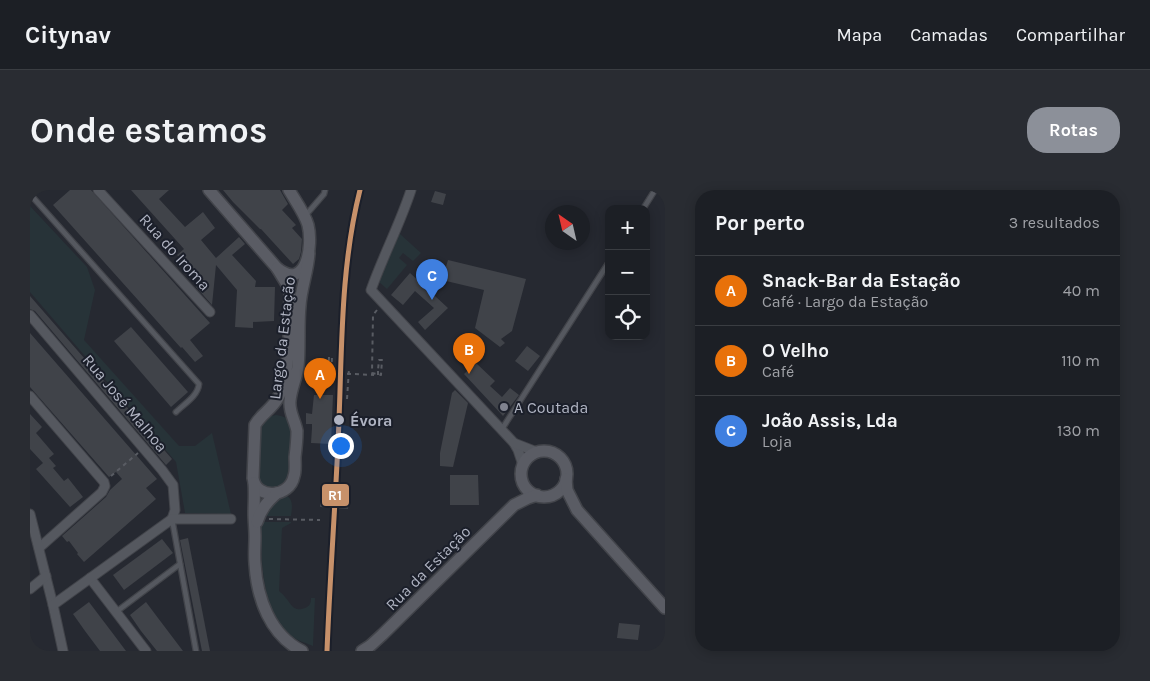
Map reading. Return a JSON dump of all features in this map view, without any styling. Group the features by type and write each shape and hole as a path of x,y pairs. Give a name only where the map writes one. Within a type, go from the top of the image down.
{"street":[{"name":"Rua do Iroma","path":"98,190 210,312"},
{"name":"Largo da Estação","path":"209,190 277,268 288,286 290,294 285,374 279,397 273,407 255,425 254,483"},
{"path":"277,268 284,274 298,273 304,268 309,254 308,226 289,190"},
{"path":"411,190 371,290 514,443 523,465"},
{"name":"Largo da Estação","path":"277,493 283,492 288,488 294,477 297,431 290,409 290,400 292,385 298,367 300,306 309,254"},
{"name":"Rua José Malhoa","path":"30,315 173,484 175,510 172,519"},
{"path":"30,396 104,482 105,486 102,492 39,548"},
{"name":"Largo da Estação","path":"263,416 277,412 285,413 296,426"},
{"path":"514,443 537,452"},
{"path":"577,510 567,490 566,470 561,459 552,452 544,451 529,456 523,465 521,474 528,490 537,495 549,496 567,503 577,510 665,608"},
{"path":"549,496 560,489 566,479"},
{"name":"Rua da Estação","path":"514,505 521,490 522,480"},
{"path":"254,483 268,494 277,493"},
{"path":"254,483 254,564 259,591 267,616 275,629 302,651"},
{"path":"255,534 260,513 268,501 277,493"},
{"name":"Rua da Estação","path":"362,651 382,635 514,505 537,495"},
{"path":"30,514 63,651"},
{"path":"53,605 172,519 231,519"},
{"path":"30,589 46,576"},
{"path":"90,578 146,651"}],"lane":[{"path":"304,217 324,194 325,190"},
{"path":"646,205 655,190"},
{"path":"30,194 199,384 196,394 176,412"},
{"path":"501,429 605,268"},
{"path":"172,519 196,651"},
{"path":"116,612 180,564"}],"path":[{"path":"377,380 378,375 378,370 379,360 382,360 381,375 372,373 373,315 383,303"},
{"path":"303,373 328,373 329,357 332,357 331,378"},
{"path":"348,400 350,370"},
{"path":"331,373 378,375"},
{"path":"104,482 143,448"},
{"path":"267,519 320,520"}],"shaded area":[{"path":"30,206 87,267 95,290 84,340 179,446 195,446 212,433 231,514 185,513 176,462 30,292"},
{"path":"400,234 421,253 413,261 403,253 399,258 407,265 387,289 378,281 396,238"},
{"path":"276,415 285,418 292,425 292,476 287,484 270,491 256,481 258,427 264,418"},
{"path":"286,495 291,502 291,516 261,516 269,503"},
{"path":"261,522 291,522 282,528 279,591 293,607 298,609 307,607 310,604 311,598 315,598 313,646 286,632 272,609 267,595 262,565"}],"building":[{"path":"70,190 91,190 210,323 190,340 203,356 195,362 181,348 53,205"},
{"path":"131,190 169,190 159,199 185,227 203,212 215,228 201,240 216,258 239,237 245,244 232,255 256,281 255,287 275,287 274,321 253,322 253,328 235,327 237,290 216,265 212,305 196,287 202,282 177,255 184,249"},
{"path":"223,190 280,190 288,204 282,210 296,225 292,228 302,239 299,259 293,264"},
{"path":"435,191 446,194 443,205 431,202"},
{"path":"448,260 526,279 512,331 501,339 505,343 500,347 475,328 484,290 442,280"},
{"path":"410,273 448,308 425,330 418,322 434,308 415,291 403,305 391,295"},
{"path":"30,296 172,459 166,465 35,311 30,309"},
{"path":"131,327 188,392 171,407 114,341"},
{"path":"30,333 157,479 146,488 156,499 84,562 69,541 67,542 62,536 106,497 110,490 122,479 116,472 109,477 30,387"},
{"path":"527,346 540,356 528,371 515,361"},
{"path":"476,363 495,381 490,386 502,397 510,388 519,395 503,416 464,374"},
{"path":"455,390 468,403 453,467 440,466 440,453 452,393"},
{"path":"314,395 333,395 331,444 311,443 312,424 306,424 306,413 312,414"},
{"path":"30,414 42,427 36,433 54,454 49,458 56,466 53,468 64,481 68,478 83,497 70,507 36,469 43,463 30,449"},
{"path":"450,475 478,475 479,505 450,505"},
{"path":"320,491 349,493 348,509 320,507"},
{"path":"188,538 210,651 202,651 180,540"},
{"path":"162,539 173,553 124,590 113,575"},
{"path":"89,602 126,651 100,651 73,614"},
{"path":"146,602 183,651 157,651 141,631 130,615"},
{"path":"619,623 640,625 638,640 617,638"}],"transit line":[{"name":"R1","path":"327,651 346,275 349,247 360,190"}],"place":[{"name":"João Assis, Lda","path":"432,300"},
{"name":"O Velho","path":"469,374"},
{"name":"Snack-Bar da Estação","path":"320,399"},
{"name":"A Coutada","path":"504,407"},
{"name":"Évora","path":"339,420"}]}
